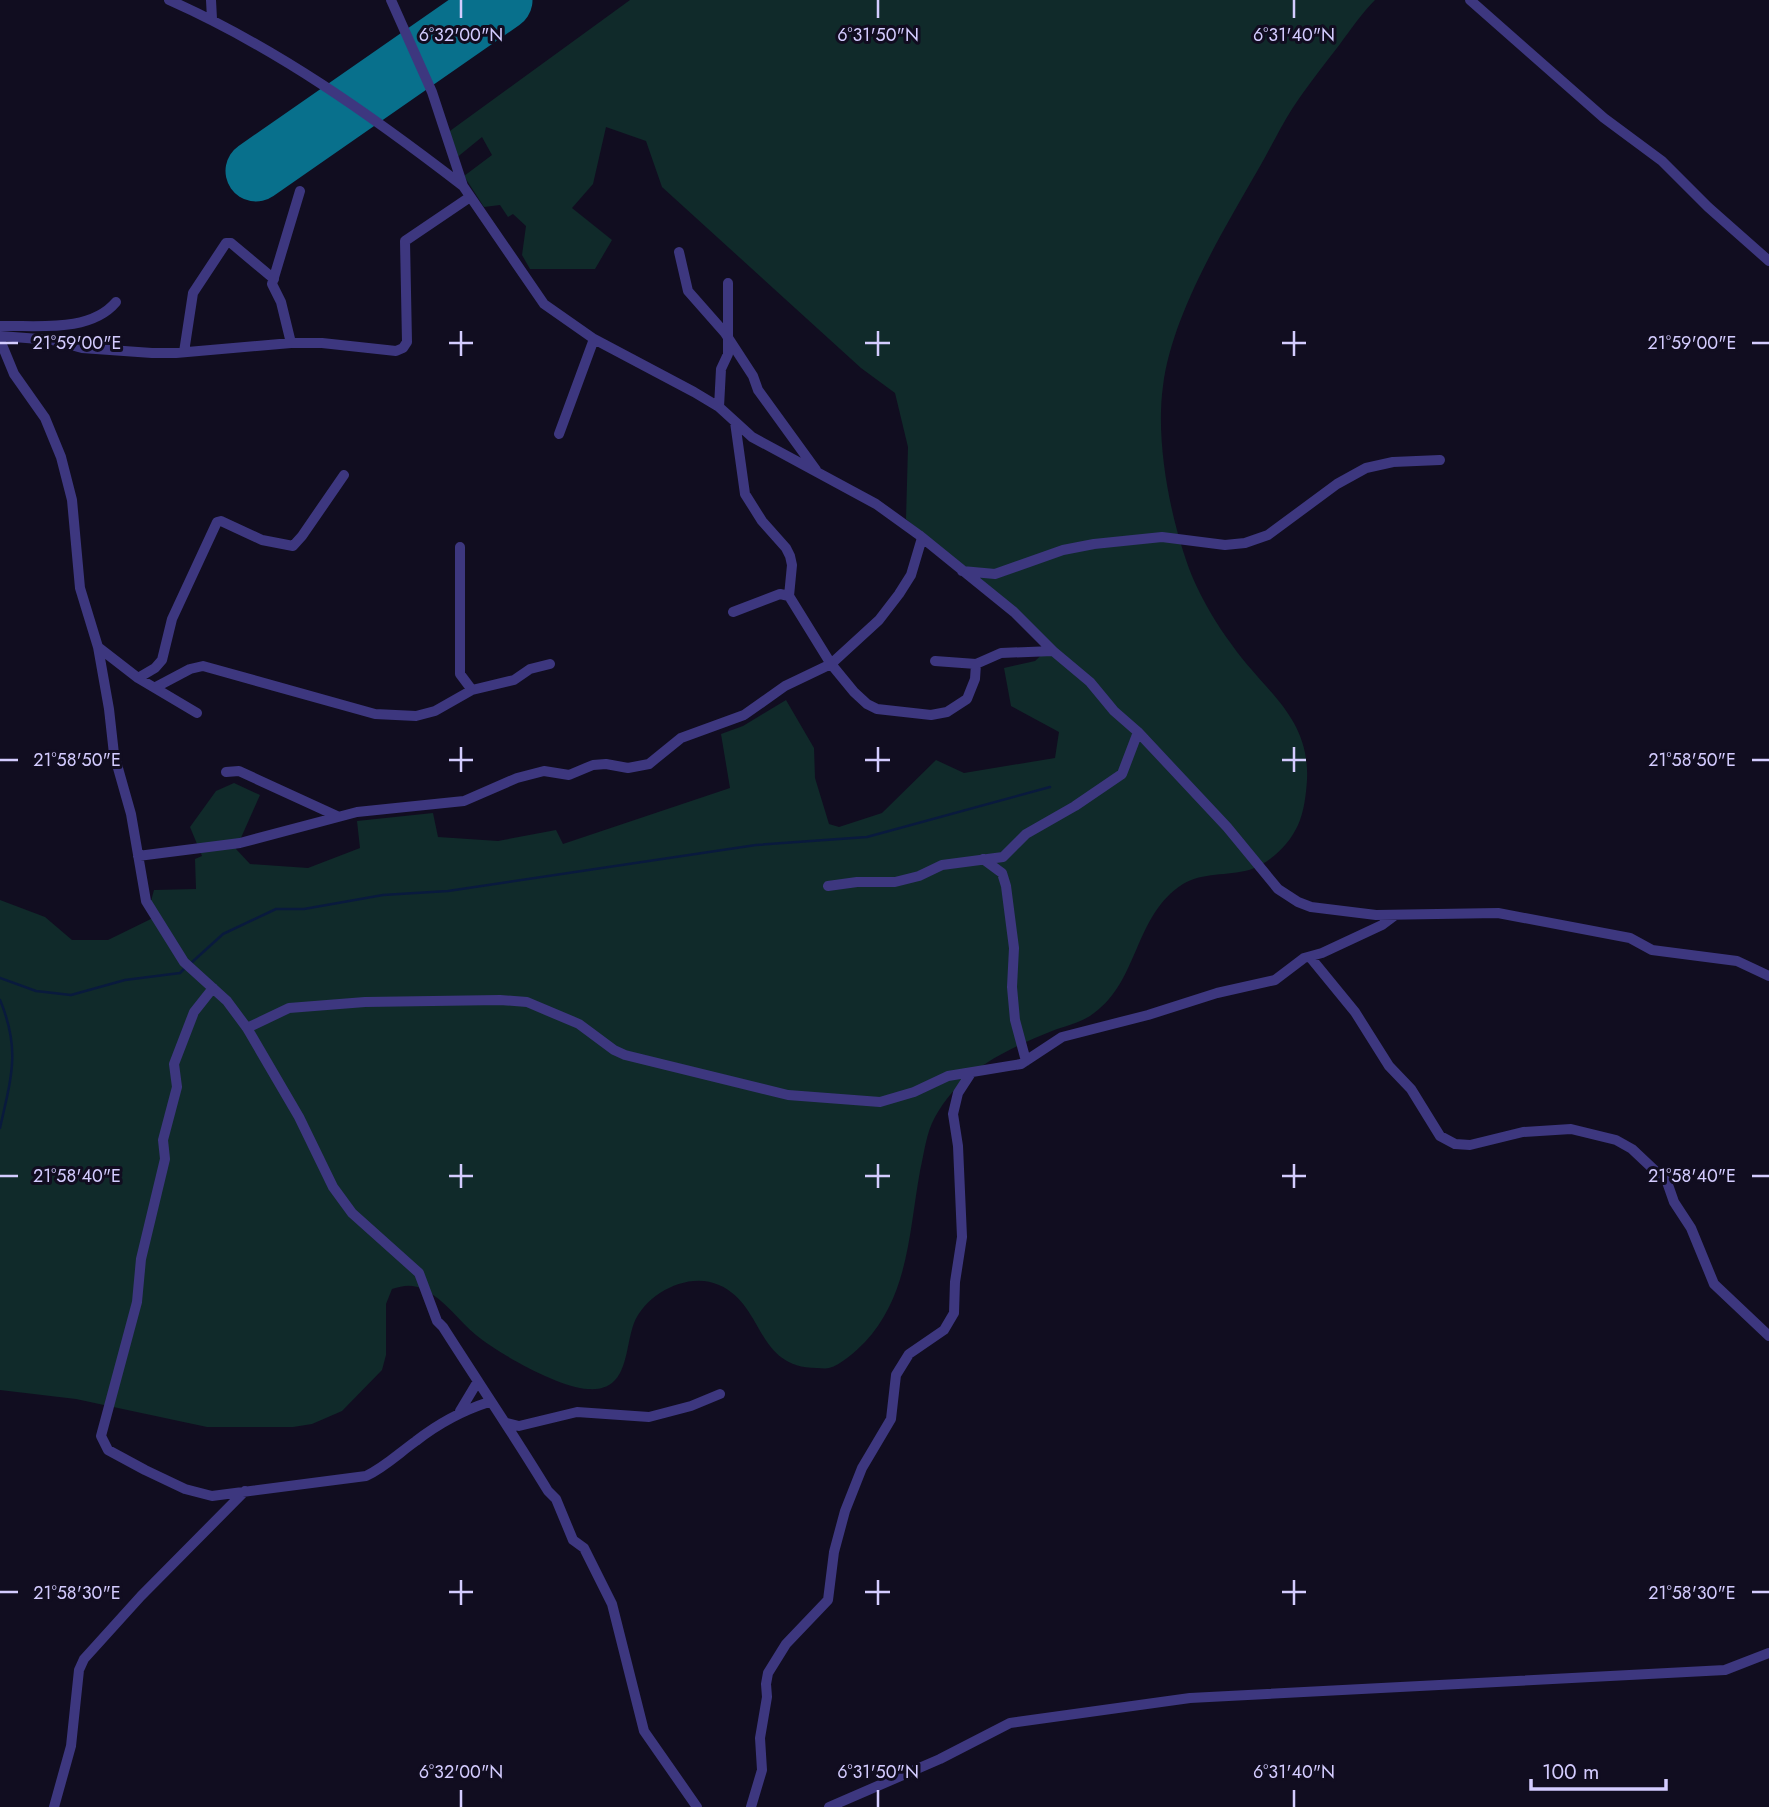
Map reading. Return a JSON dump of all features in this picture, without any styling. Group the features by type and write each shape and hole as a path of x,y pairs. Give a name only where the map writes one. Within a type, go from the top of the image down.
{"street":[{"path":"169,0 212,19 279,56 405,141 463,186"},
{"path":"211,0 212,19"},
{"path":"391,0 432,92 463,186 544,304 594,339 719,407 752,437 876,504 922,538 1014,612 1053,651 1090,682 1114,711 1138,732 1227,827 1278,889 1296,906 1394,916 1497,913 1630,938 1652,950 1737,961 1769,975"},
{"path":"1470,0 1604,118 1662,161 1708,207 1769,261"},
{"path":"291,343 281,302 272,286 300,191"},
{"path":"470,197 405,241 407,342 404,348 396,351 322,343 291,343 152,353 82,348 52,340 0,338 14,374 45,418 60,452 72,500 80,588 99,647 114,754 131,814 146,901 184,962 234,1009 247,1028 299,1117 333,1187 362,1224 419,1273 436,1320 478,1381 489,1402 507,1423 548,1491 556,1499 573,1540 584,1548 601,1579 612,1604 644,1731 697,1807"},
{"path":"184,352 193,292 226,243 230,243 274,279"},
{"path":"679,252 688,291 728,338 753,376 758,390 817,472"},
{"path":"719,407 721,372 728,356 729,283"},
{"path":"0,326 82,322 108,312 116,302"},
{"path":"559,434 594,339"},
{"path":"735,422 745,494 762,521 790,556 792,565 789,596 831,664 854,692 877,709 931,715 947,712 967,699 975,679 976,664"},
{"path":"962,572 995,574 1063,550 1162,537 1225,545 1245,543 1268,535 1337,484 1366,468 1393,462 1440,460"},
{"path":"138,678 155,668 162,660 174,613 218,522 262,540 293,547 344,475"},
{"path":"138,856 240,843 337,816 401,806 464,801 544,771 564,775 593,765 639,767 657,759 681,738 744,715 785,686 831,664 870,629 899,594 911,575 922,538"},
{"path":"460,548 460,674 472,690"},
{"path":"733,612 780,594 789,596"},
{"path":"99,647 138,678 197,713"},
{"path":"935,661 976,664 1001,653 1053,651"},
{"path":"156,687 190,669 203,666 375,714 416,716 435,711 472,690 514,680 530,669 550,664"},
{"path":"828,886 857,882 895,882 915,877 942,865 1003,857 1026,834 1075,806 1122,774 1138,732"},
{"path":"226,772 239,771 337,816"},
{"path":"983,859 1000,871 1006,886 1013,938 1015,1020 1026,1061"},
{"path":"247,1028 289,1008 365,1002 527,1002 579,1024 625,1055 794,1096 880,1102 914,1092 948,1076 1011,1067 1026,1061 1062,1037 1148,1015 1217,993 1275,980 1304,958 1382,925 1394,916"},
{"path":"1310,957 1355,1012 1389,1066 1411,1089 1440,1136 1448,1141 1470,1145 1523,1132 1571,1129 1616,1140 1632,1149 1667,1182 1674,1202 1691,1228 1714,1284 1769,1336"},
{"path":"213,988 194,1012 174,1064 177,1090 164,1136 166,1159 141,1259 136,1302 101,1436 108,1450 185,1489 212,1496 366,1476 377,1471 460,1411 489,1402"},
{"path":"751,1807 762,1770 760,1731 767,1697 768,1673 786,1644 828,1600 834,1552 845,1511 862,1468 891,1419 896,1375 909,1354 944,1329 954,1313 957,1298 955,1282 962,1237 958,1146 953,1114 958,1093 971,1073"},
{"path":"460,1411 478,1381"},
{"path":"507,1423 519,1426 577,1412 649,1417 691,1406 720,1394"},
{"path":"54,1807 71,1746 79,1670 84,1659 141,1596 245,1491"},
{"path":"829,1807 940,1759 1010,1723 1190,1698 1725,1670 1769,1653"}],"green space":[{"path":"630,0 1375,0 1292,109 1230,219 1188,302 1168,359 1163,386 1163,457 1171,508 1184,555 1215,621 1245,662 1283,706 1301,739 1306,758 1307,780 1298,825 1284,846 1264,863 1249,870 1191,880 1167,897 1145,930 1120,984 1109,1000 1094,1013 1001,1054 958,1086 935,1117 929,1130 905,1261 891,1304 880,1324 865,1342 834,1366 824,1368 797,1365 782,1358 771,1347 745,1306 734,1294 707,1281 695,1281 670,1288 648,1302 634,1323 623,1367 611,1384 601,1388 576,1387 545,1376 499,1351 476,1335 432,1294 421,1288 408,1286 392,1289 386,1304 386,1355 382,1370 342,1411 312,1424 293,1427 207,1427 76,1399 0,1390 0,900 45,917 72,940 108,940 157,916 151,901 154,890 196,889 195,859 202,856 190,827 216,791 234,783 260,795 236,849 250,864 308,868 360,848 357,821 433,813 438,837 498,841 556,830 563,844 730,788 721,734 743,726 786,700 814,748 815,778 829,824 839,827 882,813 936,760 964,773 1055,758 1059,732 1011,706 1004,668 1035,661 1050,647 906,519 908,447 895,393 861,368 662,187 646,141 606,127 593,184 572,208 612,240 595,269 530,269 522,255 526,226 513,214 508,217 500,205 484,207 464,176 492,155 482,137 455,159 443,136"}],"waterway":[{"path":"190,964 223,934 276,909 304,909 383,895 448,891 756,845 867,837 1050,787"},
{"path":"0,978 36,991 71,995 125,980 180,973 185,968"},
{"path":"0,1000 12,1049 10,1079 0,1128"}],"runway":[{"path":"256,171 502,0"}]}
